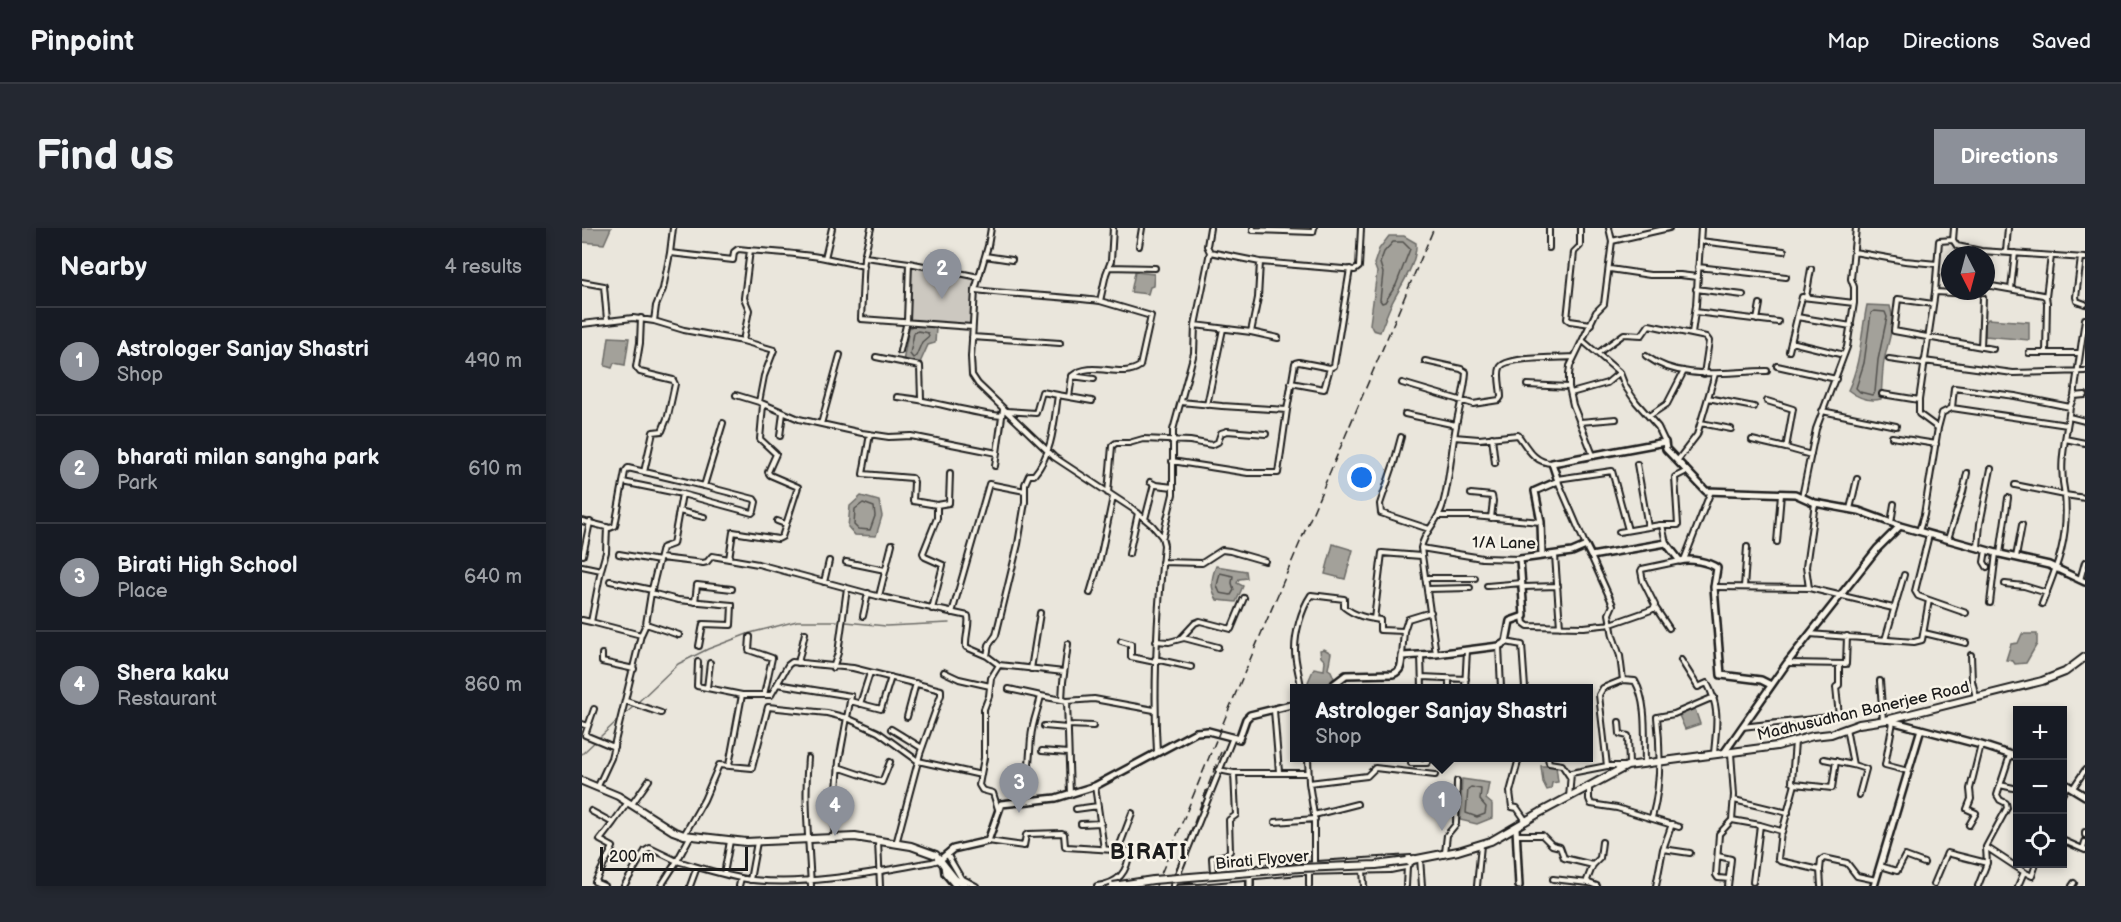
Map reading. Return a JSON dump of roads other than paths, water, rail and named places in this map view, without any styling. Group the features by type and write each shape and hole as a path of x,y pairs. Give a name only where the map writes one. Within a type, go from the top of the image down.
{"main road":[{"name":"Madhusudhan Banerjee Road","path":"1412,861 1481,845 1516,831 1527,821 1628,766 1777,746 1831,734 1846,728 1976,698 2054,677 2085,657"},
{"path":"582,781 598,786 630,803 673,831 687,836 729,841 855,837 896,844 930,852 944,859 949,872 966,886"},
{"path":"1412,861 1390,869 1312,868 1210,873 1199,875 1198,883 1312,868 1402,858 1412,861"},
{"name":"Birati Flyover","path":"1113,886 1153,879 1412,861"}],"street":[{"path":"654,321 670,253 672,228"},
{"path":"825,258 832,228"},
{"path":"871,228 864,257 861,319 972,327"},
{"path":"991,228 975,290 972,375 978,384 1048,452 1138,513 1162,537"},
{"path":"1100,301 1109,267 1113,228"},
{"path":"1139,246 1142,228"},
{"path":"1157,752 1154,710 1155,660 1164,545 1162,537 1173,494 1173,430 1194,352 1195,325 1210,252 1207,246 1210,228"},
{"path":"1253,228 1253,230 1313,232 1314,228"},
{"path":"1210,252 1260,262 1355,270 1359,267 1361,228"},
{"path":"1549,228 1549,248"},
{"path":"1580,228 1580,246 1574,252 1567,319 1591,324"},
{"path":"1593,455 1569,387 1570,366 1596,312 1604,304 1612,241 1609,228"},
{"path":"1612,241 1669,228"},
{"path":"1692,333 1701,228"},
{"path":"1802,497 1816,429 1844,355 1851,326 1854,287 1851,279 1856,228"},
{"path":"1954,228 1953,240 1957,246"},
{"path":"2006,252 2008,228"},
{"path":"1938,428 1919,414 1919,400 1935,292 1939,241 1953,240"},
{"path":"1700,241 1784,251"},
{"path":"670,253 733,260 736,249 798,254 864,266"},
{"path":"743,341 749,310 744,298 750,250"},
{"path":"1854,252 1937,264"},
{"path":"1995,252 2083,258 2076,297 2077,301 2085,304"},
{"path":"2011,290 2015,253"},
{"path":"985,256 1012,260"},
{"path":"2046,352 2046,297 2051,256"},
{"path":"864,257 979,277"},
{"path":"1251,332 1258,298 1260,262"},
{"path":"900,351 907,321 909,263"},
{"path":"1109,267 1155,268"},
{"path":"1698,267 1786,278"},
{"path":"1291,383 1324,389 1330,368 1334,366 1350,269"},
{"path":"1610,269 1650,275 1697,277"},
{"path":"1806,297 1811,269"},
{"path":"582,282 604,286 607,320"},
{"path":"1995,287 2046,297"},
{"path":"1696,289 1743,295"},
{"path":"975,290 1019,296 1057,296 1100,301 1151,316 1140,366 1129,371 1082,369 1072,376 1069,397"},
{"path":"1935,292 1941,292"},
{"path":"1789,351 1801,299 1806,297 1854,303"},
{"path":"1933,304 1899,299 1894,331 1993,349"},
{"path":"1981,347 1983,300"},
{"path":"1757,320 1760,304"},
{"path":"1695,312 1778,322"},
{"path":"1797,317 1851,326"},
{"path":"641,318 637,370 674,380 675,384 662,431 653,432 644,472"},
{"path":"582,324 641,318 774,350 764,376 760,439 776,454 768,472 770,475 798,487 782,537 733,532 729,560"},
{"path":"2042,604 2056,568 2066,529 2065,495 2061,478 2067,425 2079,371 2085,319"},
{"path":"1195,325 1278,338"},
{"path":"1598,353 1624,334 1643,335 1649,325 1692,333 1706,337 1709,341 1704,374"},
{"path":"1207,405 1223,329"},
{"path":"972,337 1060,343"},
{"path":"1583,341 1620,373 1625,386 1636,402 1658,427 1666,449 1706,490 1781,493 1802,497 1815,503 1850,509 1900,526 2056,568 2083,581 2085,562"},
{"path":"1791,342 1844,355"},
{"path":"2029,353 2080,353"},
{"path":"820,424 840,356"},
{"path":"1646,356 1659,364 1704,374 1767,372"},
{"path":"876,357 920,366 921,399"},
{"path":"1402,383 1479,404 1499,400 1501,381 1499,372 1504,363 1517,360 1575,357"},
{"path":"1889,359 2013,373 2085,371"},
{"path":"1425,360 1466,372 1466,386 1456,425 1444,503 1439,516 1423,537 1421,548 1436,654"},
{"path":"1172,461 1248,473 1278,473 1296,362 1330,368"},
{"path":"1777,366 1836,378"},
{"path":"1649,416 1668,404 1684,371"},
{"path":"1571,393 1607,383 1620,373"},
{"path":"1677,461 1693,442 1715,374"},
{"path":"1072,376 1094,379"},
{"path":"1527,385 1569,387"},
{"path":"1952,408 1954,388 2015,396 2070,407"},
{"path":"1005,410 1036,413 1041,392 1092,400"},
{"path":"736,394 783,413 820,424 889,437 911,436 997,453"},
{"path":"1882,394 1919,400"},
{"path":"987,656 989,645 996,635 1018,544 1025,502 1025,484 1029,475 1034,475 1038,471 1048,452 1058,395"},
{"path":"2074,396 2085,395"},
{"path":"897,397 921,399 966,412 1002,416"},
{"path":"1708,398 1754,407"},
{"path":"1767,401 1793,409 1786,448"},
{"path":"1181,402 1287,410"},
{"path":"1919,531 1924,515 1942,414 1952,408 2067,425"},
{"path":"995,466 1002,416 1005,410"},
{"path":"1822,411 1896,426"},
{"path":"780,436 783,413"},
{"path":"1405,414 1456,425"},
{"path":"2069,417 2085,421"},
{"path":"1580,422 1616,419"},
{"path":"704,486 723,423"},
{"path":"1701,423 1731,429"},
{"path":"1108,493 1112,446 1116,443 1129,443 1143,439 1212,445 1218,442 1221,433 1227,431 1266,434"},
{"path":"870,434 863,474 912,478 914,480 913,501 937,505 949,503 950,473"},
{"path":"1454,437 1492,438 1518,435 1534,457 1543,462 1552,463 1665,442"},
{"path":"1401,437 1380,504 1381,513 1429,529"},
{"path":"1892,437 1936,444"},
{"path":"1492,438 1495,463"},
{"path":"1752,440 1811,454"},
{"path":"2065,440 2085,443"},
{"path":"1552,463 1613,605 1609,614 1620,656 1623,680"},
{"path":"1637,464 1648,527"},
{"path":"582,521 607,527 615,526 623,483 627,469 704,486 754,499 756,502 752,513 682,494 623,483"},
{"path":"1978,547 1980,524 1991,469"},
{"path":"1542,556 1541,522 1535,491 1558,480 1612,471 1628,530"},
{"path":"1619,532 1679,524 1675,477 1687,471"},
{"path":"1948,539 1967,473"},
{"path":"1850,509 1857,478"},
{"path":"1145,519 1152,483 1173,487"},
{"path":"952,614 989,484 1025,491"},
{"path":"2014,484 2085,498"},
{"path":"1682,561 1711,491"},
{"path":"1777,542 1781,493"},
{"path":"598,786 614,747 641,635 646,624 651,592 663,546 673,544 682,494"},
{"path":"1471,494 1492,496 1491,518"},
{"path":"1090,593 1100,560 1113,497"},
{"path":"1990,603 2008,498"},
{"path":"1809,588 1806,567 1815,503"},
{"path":"1891,523 1894,504"},
{"path":"932,609 943,565 925,557 923,553 937,518 937,505"},
{"path":"679,512 704,517"},
{"path":"1129,554 1138,513"},
{"path":"1439,516 1541,522"},
{"path":"777,521 785,524"},
{"path":"583,555 590,522"},
{"path":"1662,525 1666,543 1682,561"},
{"path":"2016,558 2022,525"},
{"path":"1729,879 1716,876 1719,834 1732,820 1734,800 1727,753 1741,727 1771,685 1877,549 1900,526"},
{"path":"591,622 606,552 607,527"},
{"path":"1929,534 1915,591 1918,596 1966,613"},
{"path":"1591,556 1666,543"},
{"path":"879,596 892,544"},
{"name":"1/A Lane","path":"1421,548 1482,558 1520,559 1572,552 1586,546"},
{"path":"1744,587 1747,547"},
{"path":"1986,549 1984,562 1987,567"},
{"path":"1162,562 1202,563 1222,550 1230,550 1265,561"},
{"path":"1374,619 1382,553 1421,556"},
{"path":"619,554 703,563 712,556 758,564 879,596 968,616 966,647 987,656 999,665 1064,672"},
{"path":"1555,555 1560,627"},
{"path":"1520,559 1523,617 1526,626 1584,627 1611,624 1655,607"},
{"path":"824,582 829,561"},
{"path":"1670,628 1655,607 1643,581 1642,569 1682,561 1714,565 1718,572 1714,587 1720,675 1761,680 1771,685"},
{"path":"846,562 885,570"},
{"path":"582,566 601,570"},
{"path":"1885,640 1904,575"},
{"path":"1425,578 1475,578"},
{"path":"610,581 695,602 732,605 731,625 703,624 699,646"},
{"path":"2005,584 2047,593"},
{"path":"695,602 697,585 732,589"},
{"path":"1487,586 1558,586"},
{"path":"1714,587 1809,588 1839,597 1893,608"},
{"path":"833,668 838,653 847,588"},
{"path":"1427,590 1470,588"},
{"path":"863,616 868,593"},
{"path":"1300,684 1295,652 1301,617 1311,596 1344,599 1344,608 1349,612 1380,621 1380,630 1404,631"},
{"path":"1156,641 1169,642 1181,638 1200,621 1231,629 1244,598"},
{"path":"1810,634 1917,642 1922,640 1929,600"},
{"path":"1334,684 1346,675 1393,674 1400,671 1404,631 1408,619 1431,612"},
{"path":"1031,669 1040,613"},
{"path":"1506,642 1510,621 1523,617"},
{"path":"582,620 641,635"},
{"path":"646,624 679,635"},
{"path":"798,663 804,633"},
{"path":"1924,633 1966,643"},
{"path":"1788,663 1846,664 1847,636"},
{"path":"750,637 749,650 772,658 764,694"},
{"path":"1181,638 1218,647"},
{"path":"1121,641 1131,643 1131,657 1191,667"},
{"path":"1402,656 1499,646 1506,642 1522,645 1525,684"},
{"path":"1068,644 1064,672 1070,795"},
{"path":"1499,646 1501,684"},
{"path":"1465,684 1467,649"},
{"path":"602,654 602,662 634,669"},
{"path":"1421,655 1422,684"},
{"path":"1971,655 1971,681 1976,698"},
{"path":"1681,660 1698,687 1707,683 1714,697 1718,718 1714,755"},
{"path":"698,662 696,685 742,695 771,694 788,664 798,663 833,668 853,668 938,688 942,692 918,761 896,844"},
{"path":"707,688 710,663"},
{"path":"1741,727 1838,716 1836,686 1839,685 1839,664"},
{"path":"988,841 998,809 993,793 980,788 984,758 984,709 991,678 999,665"},
{"path":"860,704 870,672"},
{"path":"944,672 959,679 990,686"},
{"path":"850,701 881,709 891,677"},
{"path":"1422,677 1466,679"},
{"path":"1449,678 1449,684"},
{"path":"1607,766 1599,695 1603,688 1623,680 1635,681 1639,688 1644,718 1645,763"},
{"path":"1880,681 1884,720 1981,745 2013,756"},
{"path":"907,717 916,683"},
{"path":"777,684 850,696 838,767 834,837"},
{"path":"1009,689 1065,700 1094,699 1154,710"},
{"path":"729,765 742,695"},
{"path":"1018,802 1024,792 1030,761 1031,737 1041,696"},
{"path":"1652,818 1659,793 1657,717 1674,714 1714,697"},
{"path":"626,701 661,713"},
{"path":"998,809 1001,804 1070,795 1095,786 1196,732 1208,731 1239,739 1246,719 1250,715 1290,705"},
{"path":"661,886 677,861 717,768 720,765 729,765 752,768 768,707 827,713 847,718 878,732 918,761 981,775"},
{"path":"594,709 585,735 614,747"},
{"path":"1274,710 1279,772"},
{"path":"1569,798 1571,773 1607,766 1628,766 1628,736 1620,734 1619,722"},
{"path":"1893,722 1885,765 1908,771"},
{"path":"582,724 588,726"},
{"path":"1044,726 1093,726"},
{"path":"1846,728 1853,765"},
{"path":"891,729 922,748"},
{"path":"1821,886 1821,860 1824,858 1847,863 1857,876 1875,883 1922,729"},
{"path":"1174,884 1233,737"},
{"path":"1795,741 1792,782 1795,784 1782,832 1779,861 1820,870"},
{"path":"1969,825 1976,813 1967,808 1971,800 1970,789 1981,745"},
{"path":"1042,750 1068,753"},
{"path":"1978,886 1987,863 1986,848 2007,808 2006,803 1998,798 2010,755"},
{"path":"808,758 807,839 811,886"},
{"path":"1824,759 1866,769 1859,795"},
{"path":"1795,784 1832,788 1836,761"},
{"path":"838,767 882,782 890,762"},
{"path":"1308,762 1315,817 1309,886"},
{"path":"1409,771 1411,763 1427,762"},
{"path":"1518,762 1510,792 1512,807 1517,808 1527,821"},
{"path":"1549,762 1561,764 1570,777"},
{"path":"1309,783 1367,776 1375,768 1435,776"},
{"path":"1218,770 1234,773 1308,773"},
{"path":"2073,788 2085,770"},
{"path":"1210,873 1212,858 1226,855 1230,851 1229,820 1236,814 1234,773"},
{"path":"604,886 595,882 613,847 600,840 649,780"},
{"path":"1445,854 1447,835 1456,824 1457,781"},
{"path":"2067,784 2085,796"},
{"path":"2000,785 2013,788"},
{"path":"1095,786 1104,849"},
{"path":"1589,786 1591,804 1617,808 1678,827"},
{"path":"1734,800 1788,813"},
{"path":"1275,822 1315,817 1358,804"},
{"path":"1076,809 1098,806"},
{"path":"591,811 613,823"},
{"path":"1118,850 1132,813"},
{"path":"1732,820 1782,832"},
{"path":"1082,824 1101,823"},
{"path":"1656,886 1663,849 1672,824"},
{"path":"1753,882 1760,825"},
{"path":"1519,886 1516,831 1542,835 1552,845 1560,847 1564,858 1593,865"},
{"path":"624,886 648,849 654,849 677,861 724,874 750,880 777,882 811,880 932,862 944,859 953,849 988,841 1024,846 1028,834 1062,833 1066,847 1130,852 1123,873 1112,883 1097,886"},
{"path":"724,874 729,841"},
{"path":"750,880 757,841"},
{"path":"878,842 880,886"},
{"path":"1589,883 1587,878 1593,865 1599,860 1602,842"},
{"path":"2067,842 2084,849 2085,842"},
{"path":"1477,886 1481,845"},
{"path":"1986,848 2032,876 2035,868"},
{"path":"1663,849 1689,853"},
{"path":"1934,884 1947,853 1987,863"},
{"path":"1718,856 1731,859 1728,886"},
{"path":"1880,866 1897,871 1905,856 1924,863"},
{"path":"944,859 945,873 956,886"},
{"path":"944,859 961,878 976,886"},
{"path":"1406,886 1412,861"},
{"path":"1412,861 1422,886"},
{"path":"690,886 697,867"},
{"path":"1363,870 1364,886"},
{"path":"2018,886 2024,872"},
{"path":"1250,876 1250,886"},
{"path":"739,886 741,878"},
{"path":"1553,879 1597,886"},
{"path":"1128,886 1198,883"}],"water":[{"path":"582,228 611,228 604,244 582,242"},
{"path":"1389,236 1404,236 1416,243 1416,251 1411,267 1380,332 1373,330 1370,324 1377,272 1374,264 1379,249"},
{"path":"1135,272 1154,274 1153,286 1150,287 1148,294 1131,292"},
{"path":"1867,305 1890,306 1892,313 1892,326 1882,375 1881,399 1876,400 1863,399 1848,390 1858,359"},
{"path":"1988,319 2029,322 2029,340 1985,336 1985,323"},
{"path":"916,324 936,328 935,343 928,345 919,365 903,362 909,328"},
{"path":"609,337 629,338 625,365 614,363 612,368 605,366"},
{"path":"861,496 879,501 882,516 876,536 855,535 848,527 850,506"},
{"path":"1333,544 1353,550 1345,579 1325,574"},
{"path":"1216,566 1246,571 1247,578 1239,579 1237,583 1243,586 1236,602 1217,600 1212,583"},
{"path":"2022,634 2037,634 2037,644 2026,663 2015,664 2013,661 2006,660 2011,644 2018,643"},
{"path":"1324,649 1331,653 1328,669 1334,678 1328,684 1309,684 1308,682 1314,668 1324,670 1325,661 1321,657 1320,650"},
{"path":"1694,706 1700,724 1685,729 1678,713"},
{"path":"1541,766 1556,766 1558,782 1552,783 1551,789 1547,790 1543,782"},
{"path":"1462,779 1489,783 1486,799 1492,804 1492,818 1477,824 1460,820"}],"waterway":[{"path":"637,703 678,664 708,649 750,633 797,621 837,621"},
{"path":"846,622 886,626 949,623"},
{"path":"622,717 634,706"},
{"path":"582,754 618,720"}],"railway":[{"path":"1156,886 1434,228"},
{"path":"1170,886 1221,752"}],"place":[{"name":"bharati milan sangha park","path":"942,299"},
{"name":"Birati High School","path":"1019,813"},
{"name":"Astrologer Sanjay Shastri","path":"1442,831"},
{"name":"Shera kaku","path":"835,836"}],"district":[{"name":"BIRATI","path":"1149,851"}]}
